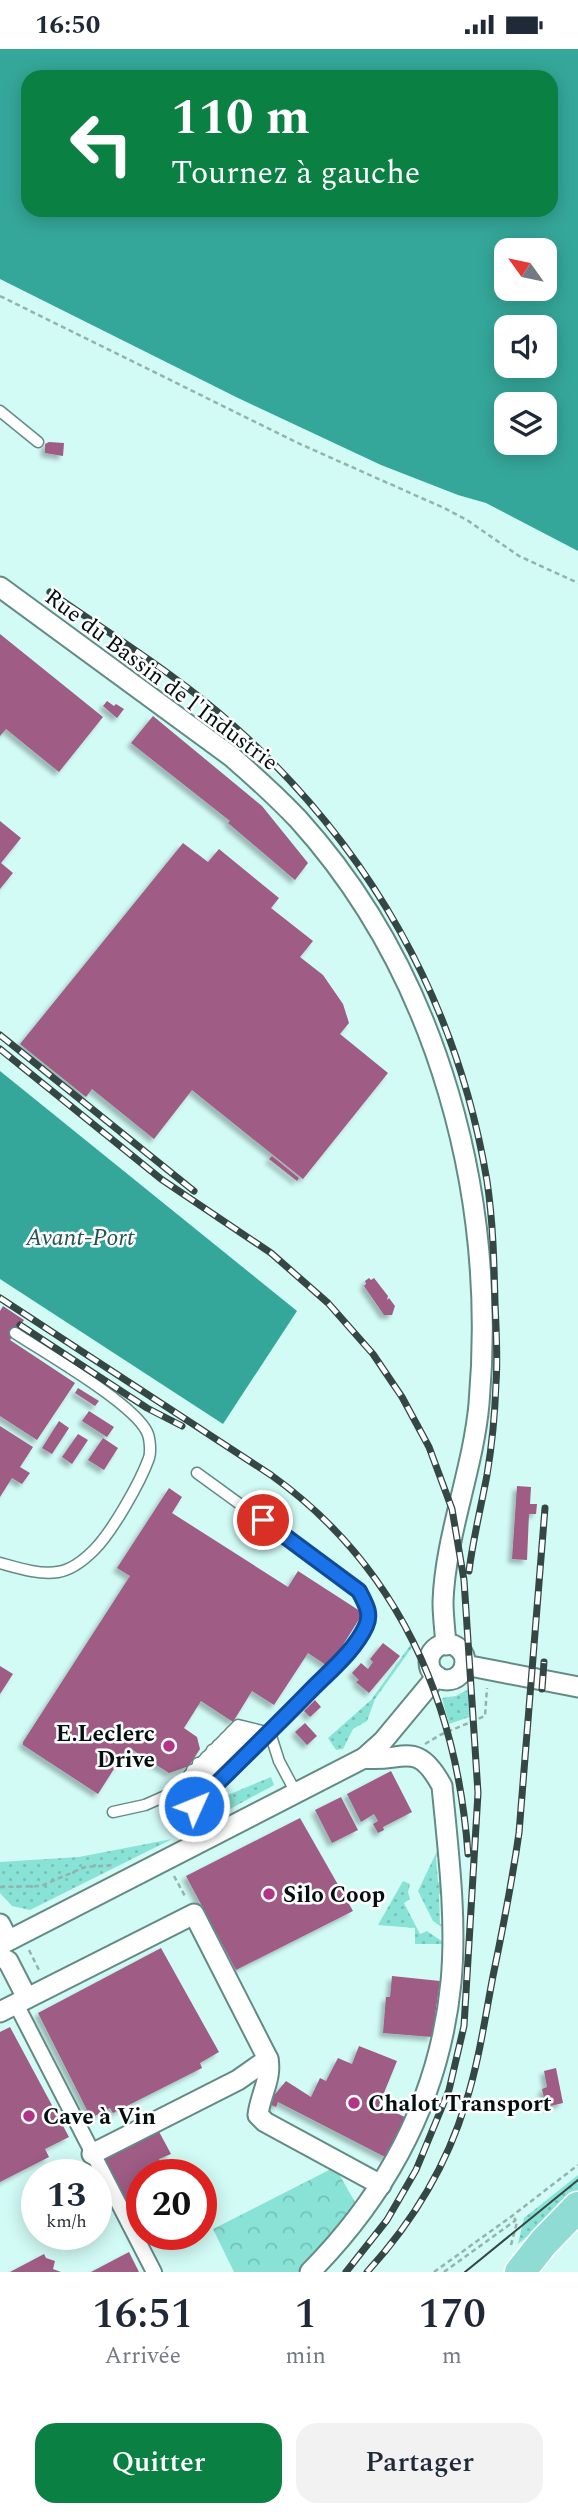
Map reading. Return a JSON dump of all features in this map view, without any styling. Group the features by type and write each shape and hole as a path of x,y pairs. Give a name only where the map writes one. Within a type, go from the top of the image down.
{"main road":[{"path":"520,2272 578,2207"},
{"path":"541,2272 578,2229"}],"street":[{"name":"Rue du Bassin de l'Industrie","path":"0,587 195,729 266,787 298,819 346,879 371,918 392,955 432,1042 462,1138 469,1173 476,1217 483,1309 478,1409 472,1455 443,1602 446,1645"},
{"path":"446,1645 458,1648 464,1657 465,1665 462,1672 453,1679 443,1679 430,1667 431,1654 436,1648 446,1645"},
{"path":"465,1665 578,1687"},
{"path":"154,2272 10,2003 8,1961 2,1941 364,1758 383,1741 437,1676"},
{"path":"310,2272 341,2241 402,2150 423,2105 444,2025 451,1981 453,1941 442,1786 433,1769 408,1754 364,1758"},
{"path":"10,2003 48,1987 194,1914 268,2059 268,2079 258,2115 265,2122 381,2185"},
{"path":"92,2154 238,2080 268,2059"}],"lane":[{"path":"0,411 38,442"},
{"path":"0,1563 30,1571 58,1572 78,1563 95,1549 117,1518 150,1455 148,1433 134,1415 106,1393 15,1333"},
{"path":"194,1806 356,1641 366,1626 369,1615 359,1591 197,1473"},
{"path":"204,1840 187,1780 239,1725 247,1755"},
{"path":"212,1751 247,1755"},
{"path":"212,1751 247,1755"},
{"path":"212,1751 279,1761 296,1793"},
{"path":"113,1812 145,1805 188,1786"}],"path":[{"path":"0,296 300,444 444,508 467,520 519,556 578,583"},
{"path":"0,1887 41,1886 85,1867 119,1865"},
{"path":"174,1876 194,1914"},
{"path":"29,1951 48,1987"},
{"path":"434,2272 578,2165"},
{"path":"444,2272 516,2220 512,2216"}],"green space":[{"path":"411,1644 413,1646 375,1699 367,1721 353,1729 343,1749 336,1750 328,1738 371,1700"},
{"path":"469,1689 472,1716 449,1724 442,1698 456,1696"},
{"path":"271,1777 274,1785 221,1814 213,1810 211,1802"},
{"path":"172,1839 30,1910 12,1906 0,1893 0,1862 79,1857"},
{"path":"441,1843 442,1856 436,1857 438,1882 444,1882 445,1893 439,1894 440,1924 446,1924 446,1930 433,1921 418,1891"},
{"path":"403,1881 410,1884 410,1899 404,1903 420,1934 427,1931 446,1944 415,1944 415,1928 378,1925"},
{"path":"335,2167 355,2202 336,2234 298,2272 234,2272 217,2237 217,2227"},
{"path":"578,2175 578,2195 518,2244 524,2218"}],"water":[{"path":"0,49 578,49 578,551 486,503 381,465 236,397 0,279"},
{"name":"Avant-Port","path":"0,1071 297,1311 223,1424 0,1279"}],"building":[{"path":"64,443 63,456 45,453 45,444"},
{"path":"0,634 103,717 59,772 6,729 0,736"},
{"path":"107,701 124,709 117,718 103,706"},
{"path":"153,716 262,806 308,863 295,880 228,823 230,821 131,743"},
{"path":"0,821 21,838 1,863 13,873 0,889"},
{"path":"183,843 208,862 219,849 279,898 271,908 313,941 300,957 323,975 343,1004 349,1023 340,1034 388,1073 303,1179 192,1090 154,1139 92,1089 86,1097 20,1044"},
{"path":"272,1156 299,1178 297,1181 269,1159"},
{"path":"369,1278 374,1278 388,1296 387,1300 389,1298 395,1306 392,1315 384,1315 364,1286"},
{"path":"3,1306 24,1320 10,1340 75,1383 37,1440 0,1416 0,1311"},
{"path":"78,1388 99,1401 95,1406 75,1393"},
{"path":"89,1411 114,1427 107,1437 82,1421"},
{"path":"59,1421 69,1428 52,1454 42,1448"},
{"path":"0,1426 33,1447 20,1467 30,1473 22,1484 12,1478 0,1497"},
{"path":"78,1434 88,1440 72,1464 62,1457"},
{"path":"103,1438 118,1448 104,1470 88,1460"},
{"path":"517,1486 531,1487 530,1504 537,1504 536,1514 529,1514 527,1560 512,1559"},
{"path":"169,1488 182,1497 172,1513 288,1587 298,1571 363,1613 329,1667 308,1653 274,1705 252,1691 233,1722 201,1701 184,1728 197,1737 200,1749 189,1766 169,1773 128,1747 98,1794 23,1745 23,1742 130,1576 117,1568"},
{"path":"383,1643 400,1656 369,1693 356,1682 359,1680 352,1673 361,1663 368,1669 373,1662 370,1659"},
{"path":"0,1666 13,1674 0,1694"},
{"path":"315,1700 321,1707 310,1717 304,1711"},
{"path":"305,1723 317,1736 307,1745 295,1732"},
{"path":"391,1771 412,1812 383,1827 384,1830 378,1833 373,1824 378,1821 374,1814 361,1822 347,1794"},
{"path":"341,1797 358,1830 332,1843 315,1810"},
{"name":"Silo Coop","path":"300,1818 353,1911 236,1970 186,1876"},
{"path":"161,1948 219,2052 200,2063 202,2068 113,2113 110,2108 91,2118 38,2013"},
{"path":"392,1976 440,1981 432,2037 383,2033 386,1997 390,1997"},
{"name":"Cave à Vin","path":"10,2027 69,2137 45,2149 49,2157 45,2159 21,2159 21,2171 0,2182 0,2032"},
{"path":"359,2046 397,2061 379,2105 407,2118 387,2158 278,2102 276,2107 271,2105 271,2099 286,2081 311,2097 320,2078 326,2081 338,2058 352,2064"},
{"path":"556,2068 563,2103 546,2107 542,2089 547,2087 544,2071"},
{"path":"156,2126 171,2154 159,2159 126,2159 126,2209 112,2183 112,2159 98,2157"},
{"path":"129,2252 139,2272 91,2272"},
{"path":"44,2254 46,2258 55,2261 53,2269 61,2272 10,2272"}],"tram line":[{"path":"465,2272 578,2180"}],"railway":[{"path":"50,592 189,689 233,725 282,772 326,822 365,875 400,931 429,990 454,1051 473,1115 487,1181 492,1226 497,1353 495,1406 489,1464 469,1571"},
{"path":"0,1035 194,1191"},
{"path":"0,1049 161,1179 271,1253 328,1303 373,1354 402,1397 429,1447 452,1509 464,1580 478,1793 464,2026 449,2090 416,2170 387,2220 346,2272"},
{"path":"0,1298 271,1475 315,1511 354,1551 386,1595 413,1642 434,1691 450,1743 462,1798 468,1854"},
{"path":"20,1325 147,1408 182,1426"},
{"path":"367,2272 399,2234 438,2171 458,2125 475,2071 519,1833 545,1508"},
{"path":"542,1689 544,1662"}],"place":[{"name":"E.Leclerc Drive","path":"169,1746"},
{"name":"Silo Coop","path":"269,1894"},
{"name":"Chalot Transport","path":"354,2103"},
{"name":"Cave à Vin","path":"29,2116"}],"route":[{"path":"194,1806 339,1662 366,1626 369,1615 359,1591 263,1520"}]}
